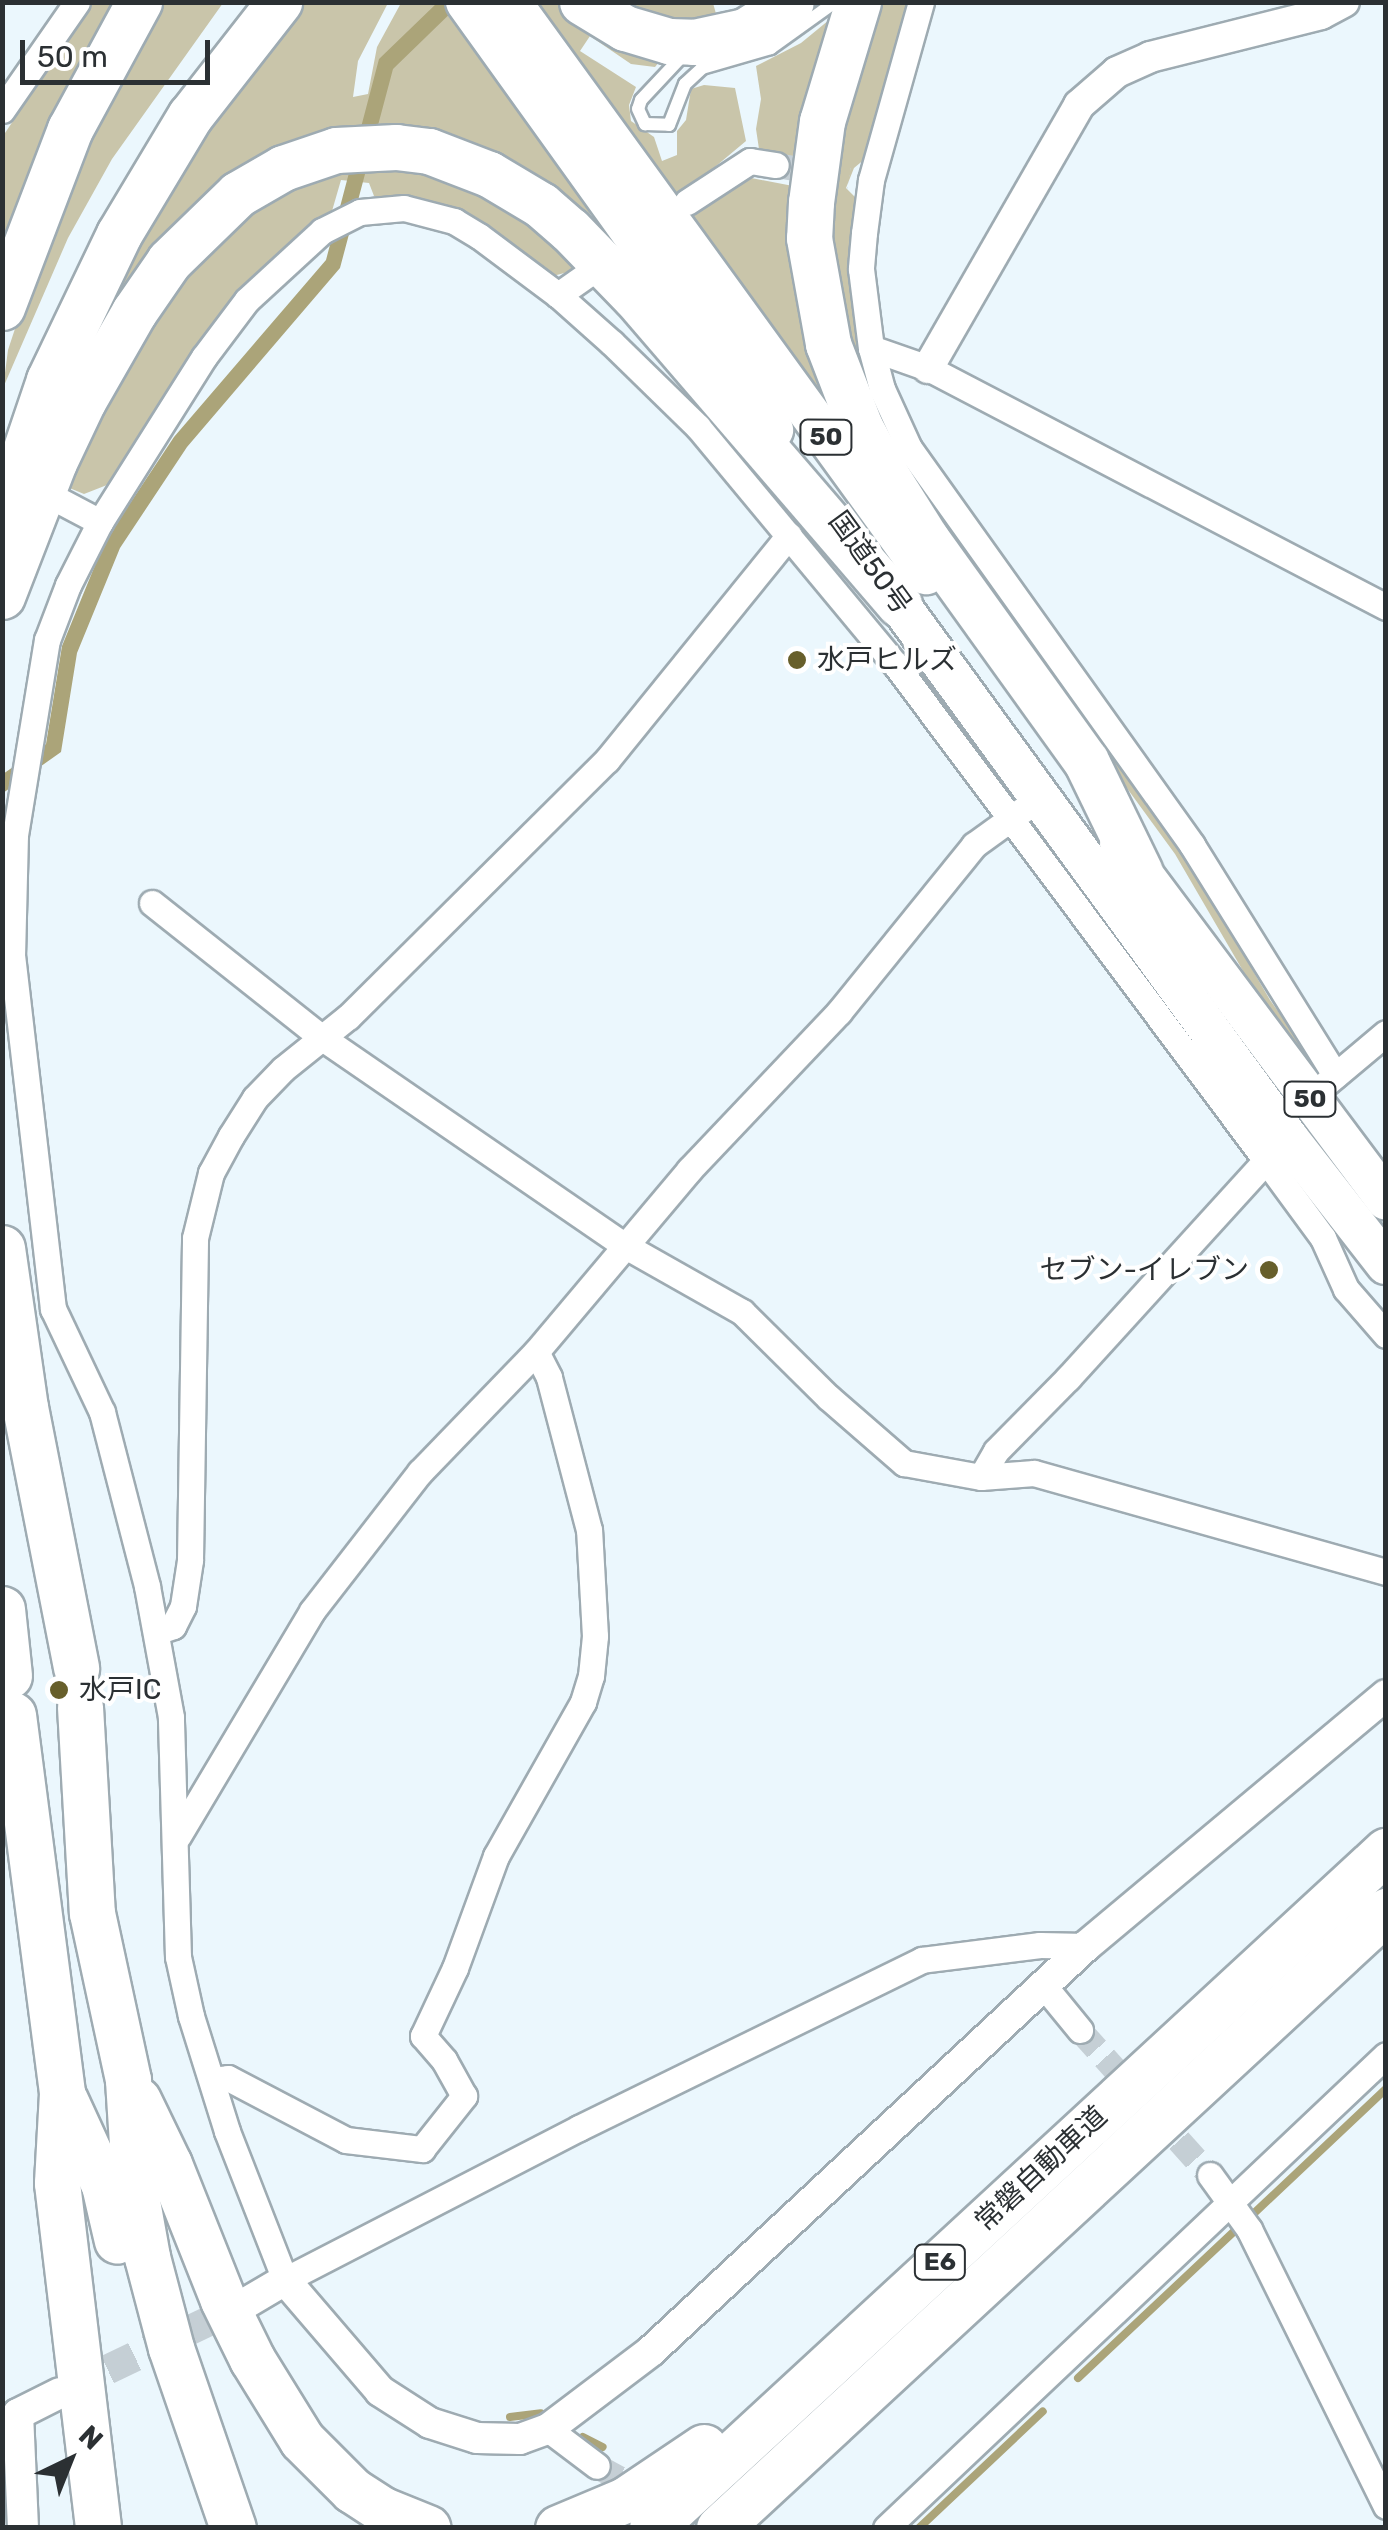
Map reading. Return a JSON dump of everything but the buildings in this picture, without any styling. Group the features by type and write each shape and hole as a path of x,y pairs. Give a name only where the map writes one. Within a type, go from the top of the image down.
{"highway":[{"path":"2,308 40,196 70,129 139,2"},
{"path":"2,439 55,302 116,185 178,88 243,2"},
{"path":"2,516 48,380 118,234 190,116 279,2"},
{"name":"国道50号","path":"466,2 899,604 1025,808 1276,1149 1386,1264"},
{"name":"国道50号","path":"511,2 1140,872 1322,1087 1386,1200"},
{"path":"582,2 625,28 670,41 694,42 745,31 791,2"},
{"path":"858,2 822,122 811,202 809,238 828,344 860,427 886,475 926,540 1086,761 1140,872"},
{"path":"2,596 76,416 115,342 170,261 238,194 270,175 336,150 396,147 430,151 489,174 541,205 570,230 635,297 899,604"},
{"path":"2,1248 25,1407 78,1688 92,1913 128,2080 135,2190 171,2348 233,2528"},
{"path":"2,1608 62,2094 57,2183 98,2528"},
{"name":"常磐自動車道","path":"652,2528 1386,1851"},
{"name":"常磐自動車道","path":"719,2528 1386,1911"},
{"path":"558,2528 625,2500 693,2456 1228,1995"},
{"path":"128,2080 170,2164 237,2330 302,2440 352,2490 383,2510 428,2528"},
{"path":"62,2094 104,2184 150,2374 204,2528"},
{"path":"732,2528 831,2426"}],"street":[{"path":"2,110 76,2"},
{"path":"921,2 860,178 862,269 871,348 882,389 909,448 1192,845 1322,1087 1386,1033"},
{"path":"928,368 1079,105 1117,72 1150,57 1321,14 1344,2"},
{"path":"687,202 750,161 776,165"},
{"path":"178,1836 312,1611 420,1472 536,1352 622,1244 839,1012 974,844 1025,808 894,664 698,426 558,295 454,221 404,208 360,212 322,231 247,300 204,357 100,522 47,640 15,835 12,957 53,1309 102,1412 156,1632 172,1717 178,1836 178,1957 212,2080 285,2280 380,2391 430,2423 476,2438 520,2438 548,2430 651,2352 1086,1946 1386,1695"},
{"path":"558,295 589,272"},
{"path":"871,348 928,368 1386,607"},
{"path":"62,502 100,522"},
{"path":"156,1632 173,1626 183,1606 190,1560 199,1208 211,1173 255,1098 348,1017 607,760 789,535"},
{"path":"152,904 321,1037 622,1244 742,1312 828,1398 904,1463 980,1478 1034,1472 1386,1572"},
{"path":"980,1478 996,1451 1081,1364 1276,1149 1346,1289 1386,1335"},
{"path":"212,2080 228,2078 346,2140 422,2149 464,2096 444,2060 423,2036 455,1968 496,1856 584,1702 592,1676 595,1636 589,1530 549,1377 536,1352"},
{"path":"246,2304 579,2128 922,1960 1040,1944 1086,1946"},
{"path":"1044,1986 1080,2030"},
{"path":"886,2528 1386,2055"},
{"path":"1210,2175 1232,2200 1386,2506"},
{"path":"23,2528 10,2415 60,2393"},
{"path":"548,2430 597,2466"}],"lane":[{"path":"694,42 641,100 638,108 645,124 669,125 685,84 702,68 772,48 834,2"}],"shaded area":[{"path":"92,3 118,3 3,249 3,136"},
{"path":"162,3 223,3 112,159 68,238 3,388 8,350 35,268 131,43"},
{"path":"300,3 388,3 358,61 353,97 368,94 377,47 401,3 439,3 582,199 605,242 577,214 307,141 55,408 163,188"},
{"path":"437,3 461,3 393,69 340,268 187,447 120,548 77,653 61,752 3,793 3,774 46,744 62,646 105,541 174,437 326,260 379,59"},
{"path":"536,3 558,3 581,22 667,52 655,67 631,64 590,36 580,51 636,87 629,105 631,121 654,137 662,161 677,155 677,131 686,120 691,89 704,85 735,88 746,141 679,197"},
{"path":"617,3 713,3 718,21 650,17"},
{"path":"870,3 907,3 866,158 854,168 846,188 858,200 853,230 853,306 864,372 876,406 933,505 1178,842 1270,1000 1314,1062 1307,1066 1264,1007 1175,854 972,576 888,446 832,315 829,164"},
{"path":"840,11 797,164 759,149 756,129 761,99 756,66 801,43"},
{"path":"422,164 502,200 583,268 553,276 412,200 374,196 369,183 341,180 332,211 312,221 222,315 126,466 107,485 84,494 55,482 179,272 243,209 308,175"},
{"path":"741,176 793,186 849,426 812,388 691,213"}],"waterway":[{"path":"1250,2217 1386,2089"},
{"path":"1078,2378 1240,2226"},
{"path":"919,2528 1043,2411"},
{"path":"510,2417 541,2413"},
{"path":"583,2437 603,2447"}],"tunnel":[{"path":"776,165 849,177"},
{"path":"1080,2030 1210,2175"},
{"path":"67,2389 242,2305"},
{"path":"597,2466 711,2528"}],"place":[{"name":"水戸ヒルズ","path":"797,660"},
{"name":"セブン-イレブン","path":"1269,1270"},
{"name":"水戸IC","path":"59,1690"}]}
